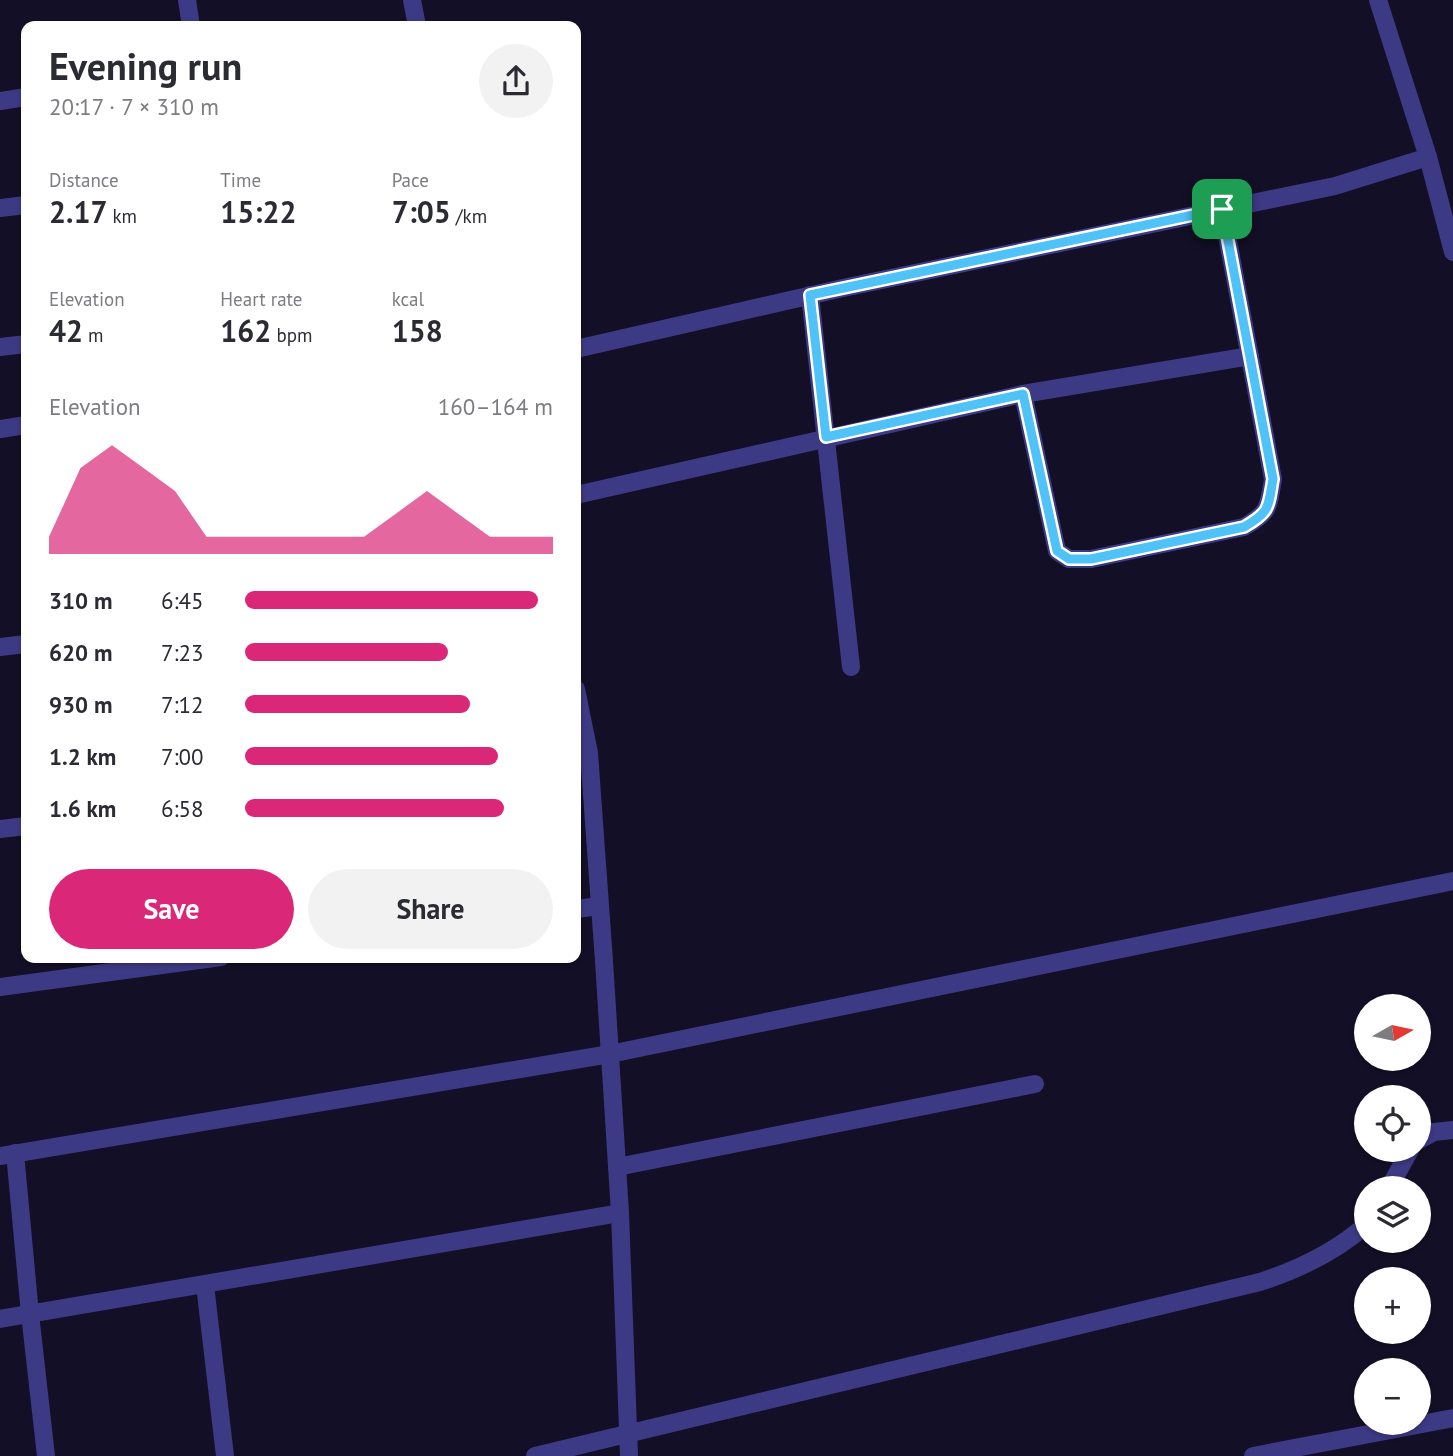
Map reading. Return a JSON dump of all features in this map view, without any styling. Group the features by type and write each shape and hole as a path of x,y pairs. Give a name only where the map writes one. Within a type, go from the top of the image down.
{"street":[{"path":"187,0 190,21"},
{"path":"412,0 416,21"},
{"path":"1378,0 1428,157 1453,252"},
{"path":"0,101 21,98"},
{"path":"581,348 810,295 1335,186 1428,157"},
{"path":"0,208 21,206"},
{"path":"1023,394 1057,551 1069,559 1091,559 1244,527 1263,516 1269,505 1273,479 1222,209"},
{"path":"810,295 851,667"},
{"path":"0,347 21,345"},
{"path":"581,494 1023,394 1250,356"},
{"path":"0,429 21,426"},
{"path":"0,647 21,645"},
{"path":"582,754 600,906 610,1054 620,1213 629,1456"},
{"path":"0,829 21,826"},
{"path":"46,1456 30,1314 7,1154 610,1054 1453,881"},
{"path":"581,908 600,906"},
{"path":"0,987 177,963"},
{"path":"617,1167 1035,1084"},
{"path":"1431,1134 1453,1130"},
{"path":"0,1320 620,1213"},
{"path":"535,1456 1260,1282 1298,1268 1354,1235"},
{"path":"205,1284 225,1456"},
{"path":"1253,1456 1453,1418"}],"route":[{"path":"1222,209 1273,479 1269,505 1263,516 1244,527 1091,559 1069,559 1057,551 1023,394 826,437 810,295 1222,209"}]}
